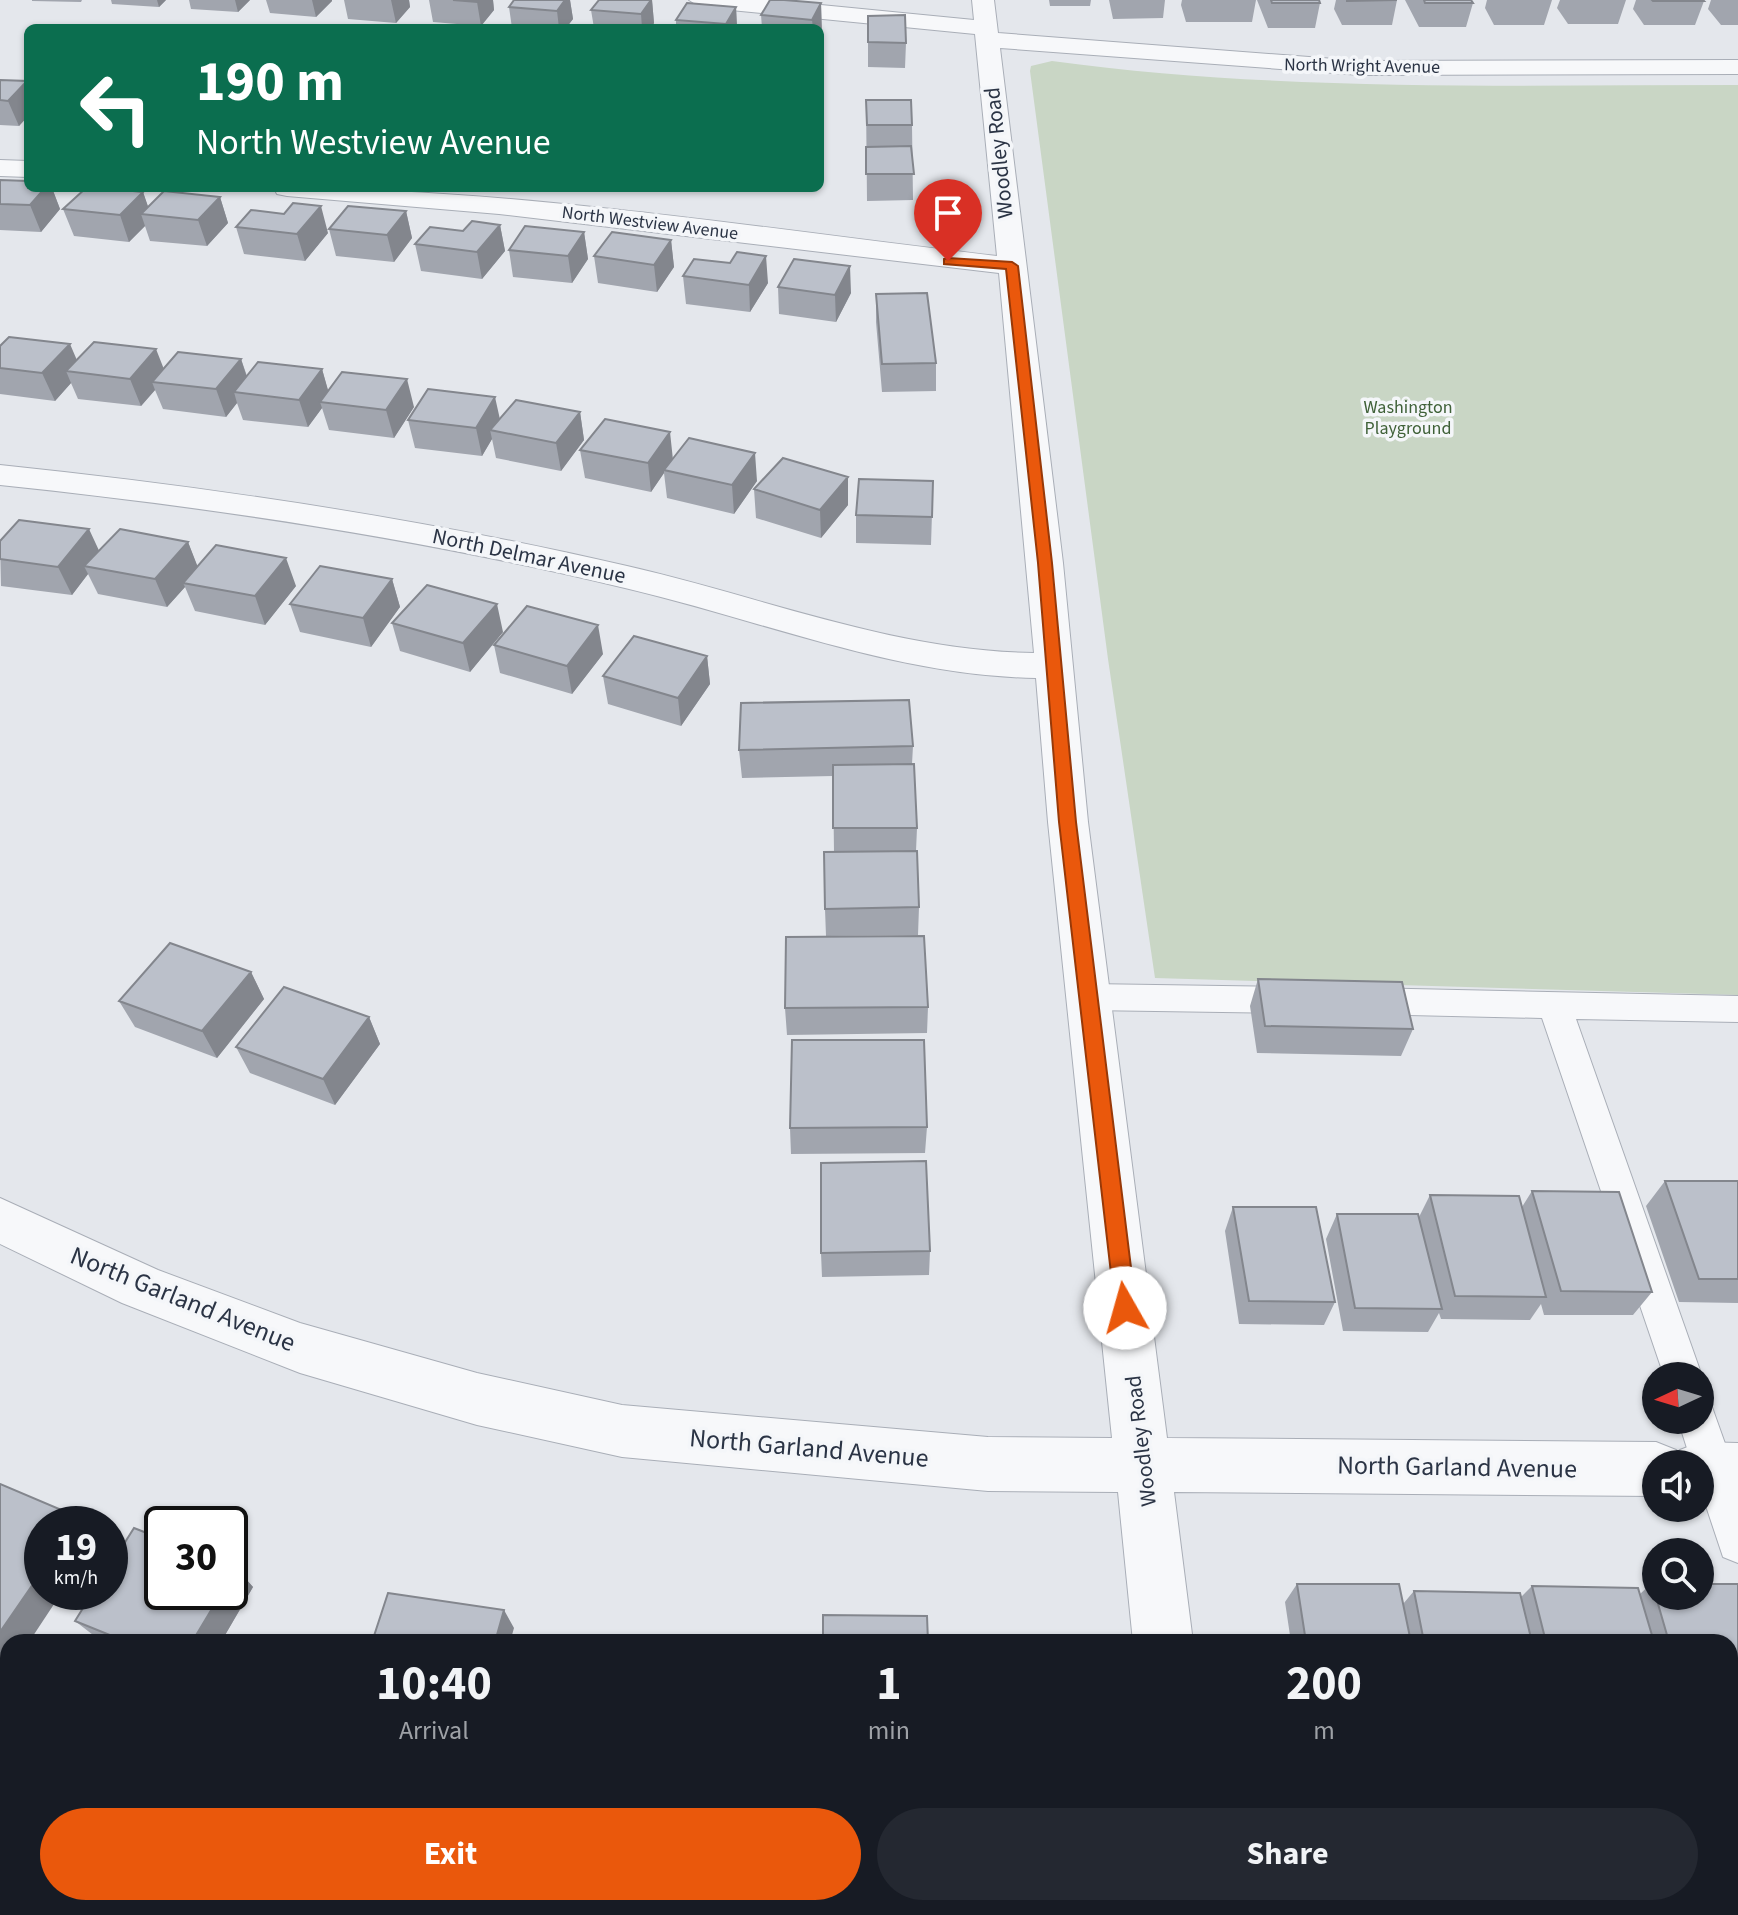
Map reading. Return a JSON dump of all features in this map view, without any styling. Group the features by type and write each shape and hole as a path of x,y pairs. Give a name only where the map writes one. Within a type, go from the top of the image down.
{"street":[{"name":"North Wright Avenue","path":"700,0 985,23 1046,42 1143,55 1313,67 1738,67"},
{"name":"Woodley Road","path":"985,23 1045,563 1052,666 1162,1634"},
{"path":"0,168 24,169"},
{"name":"North Westview Avenue","path":"335,192 514,207 948,261 1012,266"},
{"name":"North Delmar Avenue","path":"0,475 132,489 351,520 628,577 909,653 979,665 1052,666"},
{"name":"North Garland Avenue","path":"0,1220 140,1287 300,1348 477,1399 622,1431 988,1464 1642,1469"}],"lane":[{"path":"1089,997 1738,1009"},
{"path":"1554,1004 1678,1362"},
{"path":"1714,1460 1738,1542"}],"green space":[{"name":"Washington Playground","path":"1052,61 1223,78 1309,82 1480,86 1738,85 1738,995 1155,978 1108,659 1030,71 1031,66"}],"building":[{"path":"514,0 565,0 557,11 509,7"},
{"path":"599,0 651,0 641,14 591,10"},
{"path":"770,0 821,3 812,20 761,15"},
{"path":"1271,0 1319,0 1320,3 1272,3"},
{"path":"1424,0 1471,0 1473,3 1425,3"},
{"path":"1703,0 1704,1 1653,1"},
{"path":"687,3 736,7 726,24 676,20"},
{"path":"905,15 906,43 868,42 868,16"},
{"path":"0,80 24,81 8,101 0,100"},
{"path":"866,100 911,100 912,125 867,125"},
{"path":"911,146 914,174 866,174 866,147"},
{"path":"0,180 24,181 24,192 41,192 30,205 0,204"},
{"path":"82,192 143,192 120,215 63,209"},
{"path":"163,192 220,197 198,220 141,214"},
{"path":"293,203 321,206 297,234 236,227 251,210 284,214"},
{"path":"348,206 406,211 387,235 329,229"},
{"path":"472,221 500,225 477,252 415,244 430,227 463,231"},
{"path":"525,226 584,232 568,256 509,250"},
{"path":"612,232 671,240 654,265 594,256"},
{"path":"737,252 766,256 749,285 683,276 694,259 730,263"},
{"path":"794,259 850,266 835,295 778,287"},
{"path":"927,293 936,363 882,364 876,294"},
{"path":"9,337 70,344 42,373 0,368 0,346"},
{"path":"94,342 156,349 130,379 66,371"},
{"path":"178,352 241,359 216,389 152,382"},
{"path":"258,362 322,369 299,400 234,392"},
{"path":"342,372 407,379 386,410 320,402"},
{"path":"428,389 495,397 476,428 408,420"},
{"path":"516,400 580,412 556,443 490,430"},
{"path":"605,419 670,432 648,463 580,450"},
{"path":"689,438 755,453 732,485 664,470"},
{"path":"783,458 848,477 820,510 754,489"},
{"path":"859,479 933,481 932,517 856,515"},
{"path":"19,520 89,529 58,567 0,559 0,541"},
{"path":"120,529 188,542 155,579 84,566"},
{"path":"216,545 286,558 255,596 183,583"},
{"path":"320,566 392,579 363,618 290,604"},
{"path":"427,585 497,604 463,643 392,623"},
{"path":"527,606 598,625 567,666 494,645"},
{"path":"634,636 707,656 678,698 603,676"},
{"path":"909,700 913,746 739,750 741,703"},
{"path":"914,764 917,828 833,828 833,765"},
{"path":"917,851 919,907 825,909 824,852"},
{"path":"924,936 928,1007 785,1008 786,937"},
{"path":"170,943 251,972 202,1031 119,1001"},
{"path":"1258,979 1402,982 1413,1029 1265,1026"},
{"path":"284,987 369,1017 323,1079 236,1047"},
{"path":"792,1040 924,1040 927,1127 790,1128"},
{"path":"926,1161 930,1251 821,1253 821,1163"},
{"path":"1665,1181 1738,1181 1738,1279 1699,1279"},
{"path":"1532,1191 1619,1192 1652,1292 1561,1291"},
{"path":"1430,1195 1519,1196 1546,1297 1455,1296"},
{"path":"1233,1207 1316,1207 1335,1302 1249,1301"},
{"path":"1337,1214 1418,1214 1442,1309 1355,1308"},
{"path":"0,1484 52,1506 24,1506 24,1597 0,1632"},
{"path":"134,1528 144,1532 144,1610 211,1610 197,1634 107,1634 75,1621 82,1610 128,1610 128,1538"},
{"path":"1297,1584 1399,1584 1409,1634 1305,1634"},
{"path":"1714,1584 1738,1584 1738,1634 1667,1634 1660,1610 1714,1610"},
{"path":"1532,1586 1638,1588 1642,1610 1652,1634 1544,1634"},
{"path":"1414,1591 1520,1593 1530,1634 1422,1634"},
{"path":"388,1593 504,1610 497,1634 375,1634"},
{"path":"823,1615 927,1616 928,1634 823,1634"}],"route":[{"path":"948,261 1012,266 1045,563 1068,822 1125,1308"}]}
